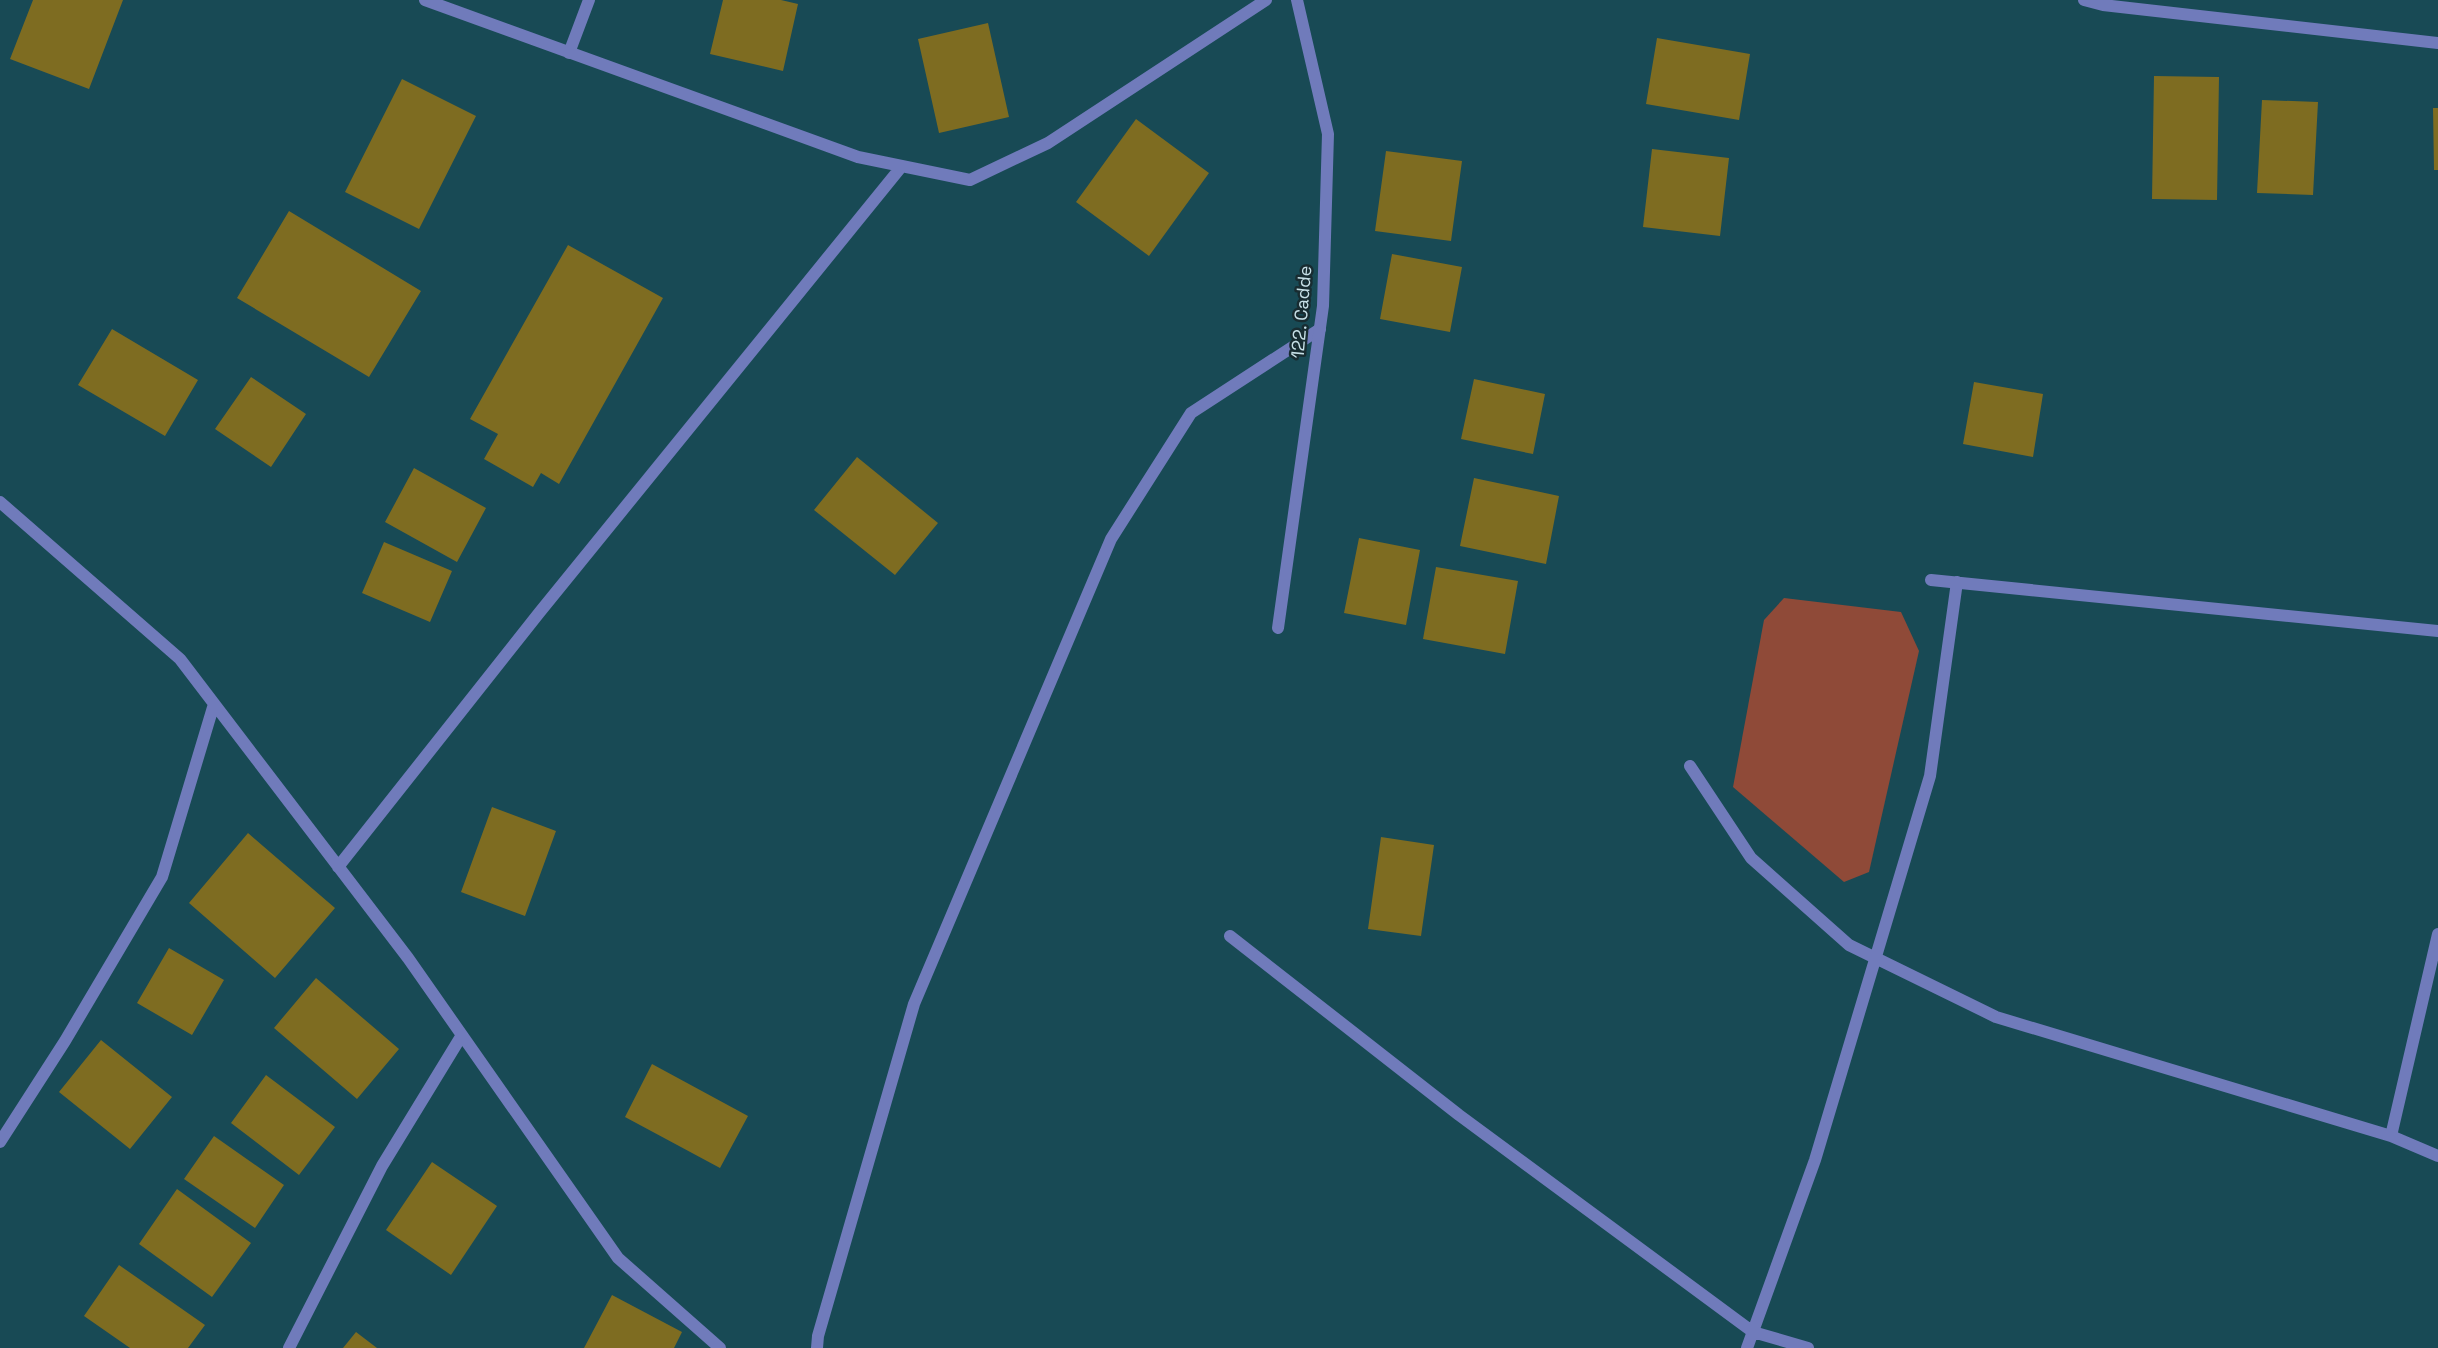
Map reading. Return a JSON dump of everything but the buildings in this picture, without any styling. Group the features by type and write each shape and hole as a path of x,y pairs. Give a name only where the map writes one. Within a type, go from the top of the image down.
{"street":[{"path":"426,0 858,157 970,180 1048,143 1266,0"},
{"path":"569,53 589,0"},
{"name":"122. Cadde","path":"1278,628 1323,306 1328,134 1296,0"},
{"path":"2084,0 2103,5 2438,43"},
{"path":"338,867 546,604 902,166"},
{"path":"817,1348 818,1336 914,1004 1111,538 1191,413 1320,329"},
{"path":"0,502 180,659 462,1035 618,1258 720,1348"},
{"path":"1931,580 2438,631"},
{"path":"1747,1348 1815,1160 1930,776 1957,582"},
{"path":"0,1142 65,1041 162,877 214,704"},
{"path":"1690,766 1751,858 1849,945 1996,1017 2391,1136 2438,1156"},
{"path":"2391,1136 2438,934"},
{"path":"1230,936 1460,1114 1753,1332 1808,1348"},
{"path":"289,1348 382,1166 462,1035"}],"shaded area":[{"path":"1784,598 1901,612 1919,651 1869,872 1844,882 1733,787 1764,620"}]}
